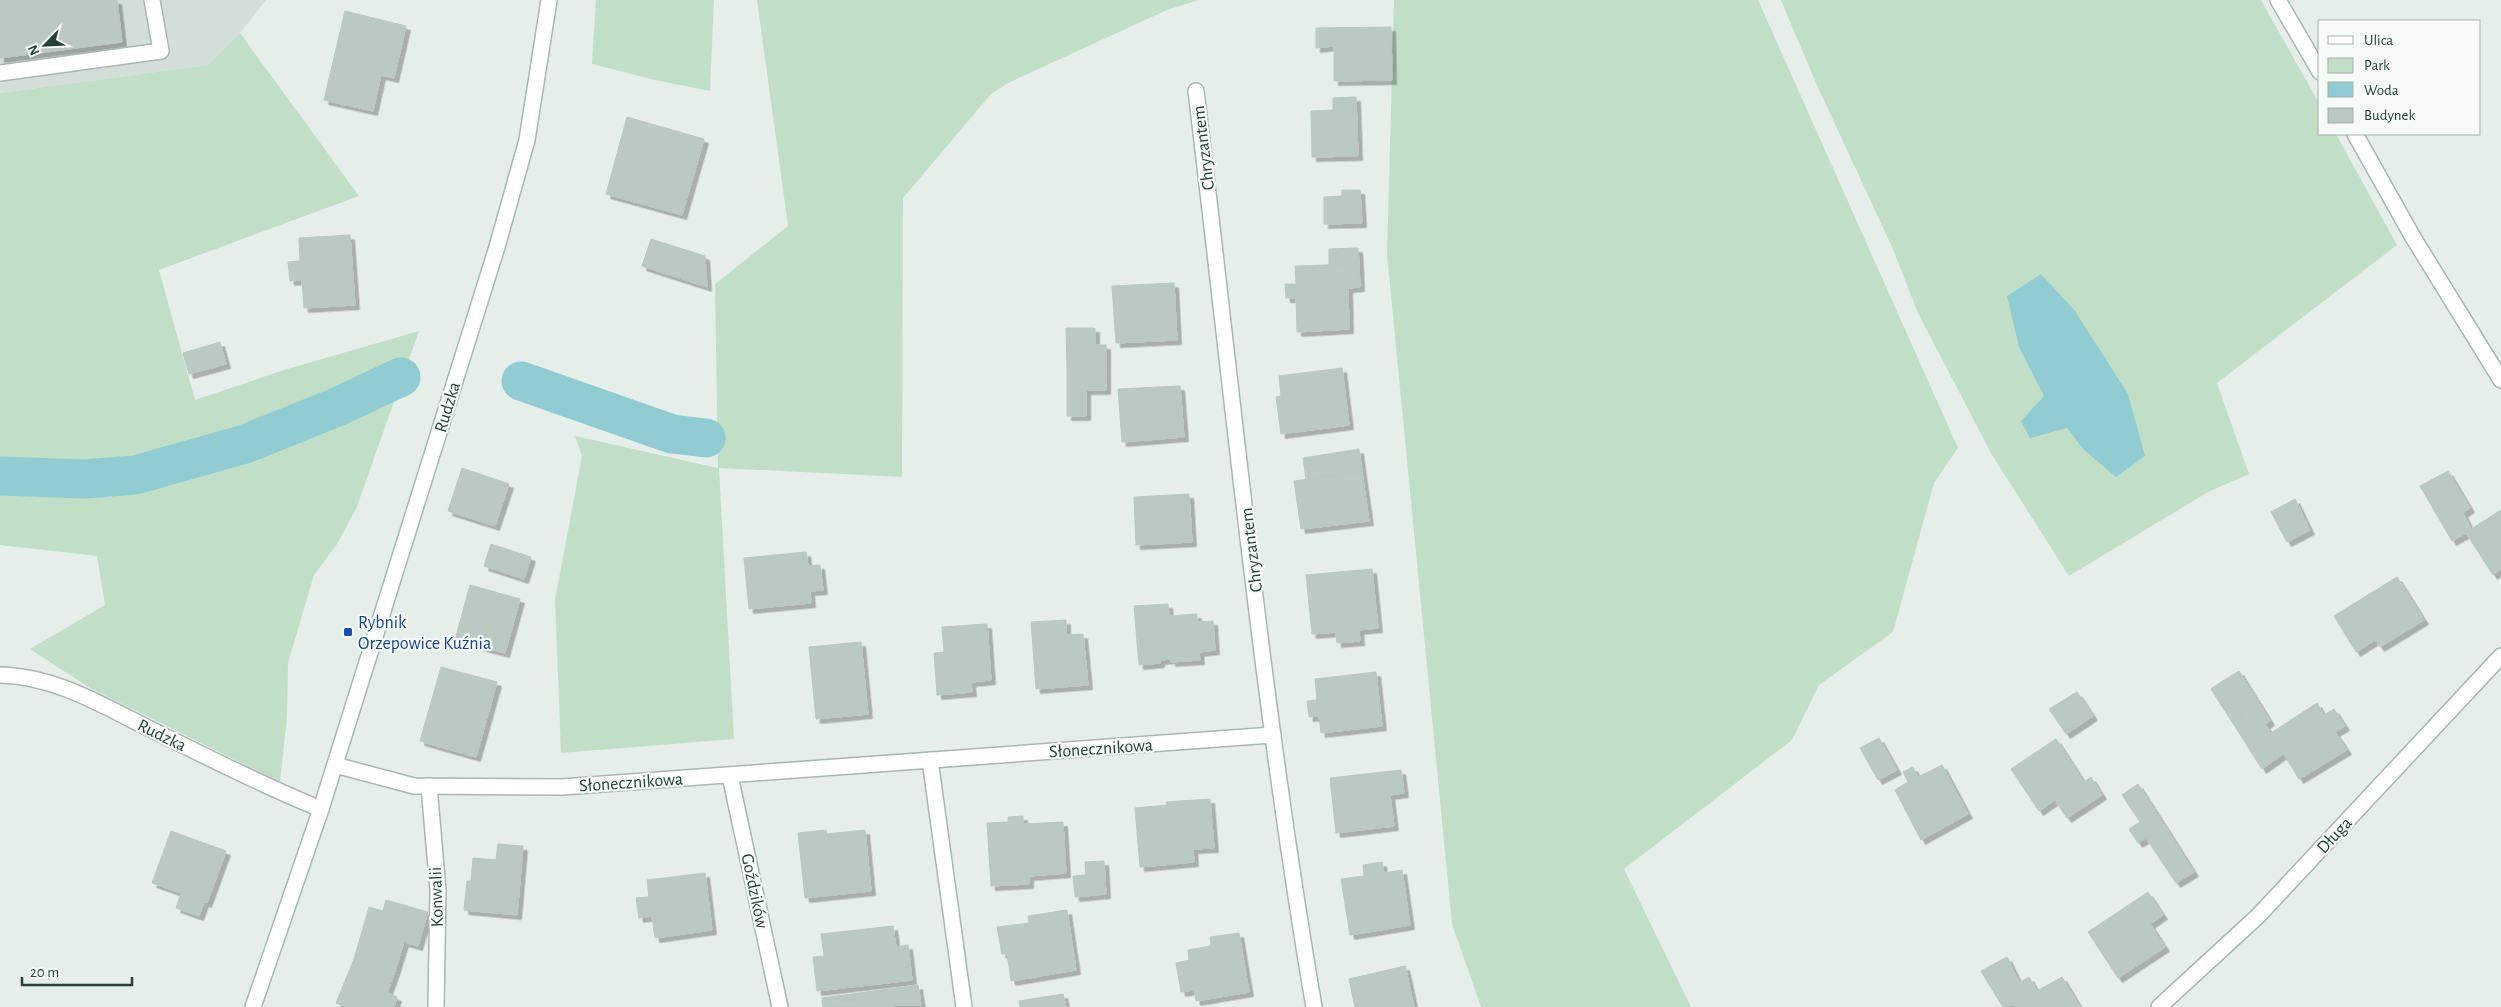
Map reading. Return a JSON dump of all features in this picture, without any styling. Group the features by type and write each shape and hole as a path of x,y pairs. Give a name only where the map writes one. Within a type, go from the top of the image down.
{"street":[{"path":"0,74 161,51 152,0"},
{"name":"Rudzka","path":"253,1007 321,809 497,247 527,140 549,0"},
{"path":"2278,0 2318,69"},
{"name":"Chryzantem","path":"1196,91 1273,735 1293,881 1314,1007"},
{"path":"2356,135 2414,239 2501,380"},
{"name":"Długa","path":"2159,1007 2258,916 2501,656"},
{"name":"Rudzka","path":"0,675 30,678 67,688 276,791 321,809"},
{"name":"Słonecznikowa","path":"335,765 403,784 429,786 562,787 1273,735"},
{"path":"930,760 964,1007"},
{"name":"Goździków","path":"730,776 780,1007"},
{"name":"Konwalii","path":"429,786 438,890 436,1007"}],"shaded area":[{"path":"0,0 266,0 240,33 208,65 0,93"}],"green space":[{"path":"596,0 714,0 710,91 655,80 592,64"},
{"path":"757,0 1199,0 1167,10 1008,83 991,94 903,198 902,477 719,468 734,739 561,753 555,600 582,456 575,436 718,468 715,284 788,226"},
{"path":"1394,0 1758,0 1958,448 1934,483 1893,632 1819,685 1792,740 1624,869 1691,1007 1481,1007 1452,924 1387,254"},
{"path":"1781,0 2261,0 2318,101 2318,135 2337,135 2397,245 2217,383 2249,474 2208,492 2069,576 1992,455 1918,313 1892,247 1815,81","holes":["2044,396 2083,449 2067,428 2022,421"]},
{"path":"240,33 359,196 159,270 195,400 284,370 419,331 356,509 337,544 314,575 288,663 287,717 280,782 90,688 30,649 105,605 97,556 0,545 0,93 208,65"}],"water":[{"path":"2041,274 2075,311 2128,394 2145,456 2116,477 2083,449 2067,428 2030,438 2021,421 2044,396 2019,347 2007,296"}],"building":[{"path":"0,0 117,0 122,42 0,58"},
{"path":"345,11 406,26 394,78 381,75 373,111 324,100"},
{"path":"1391,27 1392,80 1334,81 1334,46 1316,48 1316,28"},
{"path":"1356,97 1358,156 1312,157 1311,111 1333,110 1333,98"},
{"path":"627,117 704,139 682,215 606,194"},
{"path":"1342,190 1360,190 1362,223 1324,224 1324,197 1342,196"},
{"path":"350,235 355,305 304,308 302,280 290,281 288,262 300,261 299,238"},
{"path":"651,239 705,256 707,287 642,266"},
{"path":"1358,248 1359,264 1329,265 1329,249"},
{"path":"1359,264 1360,287 1348,288 1349,329 1297,332 1296,298 1286,298 1285,284 1296,284 1295,266"},
{"path":"1174,283 1177,340 1116,343 1112,286"},
{"path":"1066,328 1095,328 1095,345 1106,345 1106,369 1067,369"},
{"path":"220,342 226,364 189,374 183,353"},
{"path":"1342,368 1349,425 1281,434 1276,397 1281,396 1279,376"},
{"path":"1067,369 1106,369 1106,390 1086,390 1086,416 1067,416"},
{"path":"1180,386 1184,437 1122,442 1118,389"},
{"path":"1359,449 1362,472 1306,479 1303,458"},
{"path":"462,468 509,484 495,526 448,511"},
{"path":"2448,471 2470,508 2463,513 2471,529 2501,510 2501,569 2493,575 2466,533 2452,541 2420,486"},
{"path":"1362,472 1369,521 1301,529 1294,481"},
{"path":"1189,494 1192,542 1136,545 1134,497"},
{"path":"2295,499 2310,530 2287,542 2271,512"},
{"path":"491,544 531,557 524,579 484,566"},
{"path":"806,552 808,566 820,565 823,590 810,591 811,603 749,609 744,558"},
{"path":"1372,569 1378,628 1359,630 1360,641 1337,643 1336,632 1312,634 1306,575"},
{"path":"2397,577 2424,620 2380,647 2375,640 2356,652 2334,616"},
{"path":"470,585 520,599 505,653 455,640"},
{"path":"1168,604 1169,616 1197,614 1197,622 1213,621 1215,650 1199,652 1200,660 1171,662 1171,659 1160,660 1160,663 1139,665 1134,606"},
{"path":"1066,620 1066,635 1083,634 1088,685 1036,689 1031,622"},
{"path":"987,624 991,680 971,682 972,692 937,695 934,653 944,652 942,627"},
{"path":"861,642 868,714 816,719 809,647"},
{"path":"441,667 497,682 476,757 420,741"},
{"path":"2239,671 2270,721 2250,734 2240,718 2242,716 2221,682"},
{"path":"1376,672 1382,726 1321,733 1319,716 1309,717 1307,701 1317,700 1315,679"},
{"path":"2221,682 2242,716 2240,718 2250,734 2265,724 2283,754 2262,769 2211,689"},
{"path":"2077,692 2093,716 2066,734 2049,709"},
{"path":"2317,703 2324,715 2334,709 2345,726 2335,732 2347,750 2299,779 2271,733"},
{"path":"1879,738 1897,770 1878,780 1860,748"},
{"path":"2056,739 2084,782 2091,777 2102,795 2067,818 2055,800 2039,811 2011,769"},
{"path":"1942,765 1968,814 1921,840 1895,790 1908,782 1903,772 1913,767 1918,777"},
{"path":"1401,770 1404,793 1390,795 1394,826 1336,833 1330,778"},
{"path":"2138,784 2165,826 2138,843 2129,829 2140,822 2122,795"},
{"path":"1210,799 1214,848 1193,849 1194,862 1140,867 1135,808 1167,805 1166,802"},
{"path":"1023,816 1023,824 1063,822 1066,873 1029,876 1029,884 991,886 987,823 1008,822 1008,817"},
{"path":"2165,826 2194,872 2176,883 2146,838"},
{"path":"826,830 827,834 865,830 871,891 805,898 798,833"},
{"path":"171,831 226,851 207,903 204,902 199,916 176,908 181,893 152,883"},
{"path":"498,844 523,846 517,915 464,910 467,881 471,881 473,858 496,860"},
{"path":"1104,861 1106,894 1075,897 1073,876 1086,875 1085,862"},
{"path":"1382,862 1384,873 1402,870 1410,925 1350,935 1341,879 1364,876 1363,865"},
{"path":"705,873 712,930 655,938 652,916 639,918 636,898 649,897 647,880"},
{"path":"2148,892 2163,915 2150,924 2165,947 2118,978 2088,932"},
{"path":"386,900 428,912 418,946 404,942 395,971 354,959 369,907 383,911"},
{"path":"1067,910 1076,970 1011,981 1007,953 1002,954 997,927 1029,923 1028,916"},
{"path":"893,926 896,947 908,945 912,980 817,991 813,957 824,956 821,934"},
{"path":"1239,933 1249,992 1196,1001 1194,990 1181,992 1176,963 1189,960 1188,950 1211,946 1210,937"},
{"path":"2007,957 2019,982 1996,996 1981,971"},
{"path":"354,959 395,971 387,993 397,997 394,1007 347,1007 336,1003"},
{"path":"1405,966 1414,1007 1355,1007 1349,979"},
{"path":"2029,977 2037,991 2062,977 2080,1007 2015,1007 2013,1005 2003,1007 1996,996"},
{"path":"918,985 921,1005 823,1007 822,998"},
{"path":"1063,994 1066,1007 1020,1007 1019,1001"}],"waterway":[{"path":"0,476 84,479 135,475 245,444 337,407 401,377"},
{"path":"521,381 672,434 706,438"}],"place":[{"name":"Rybnik Orzepowice Kuźnia","path":"348,632"}]}
